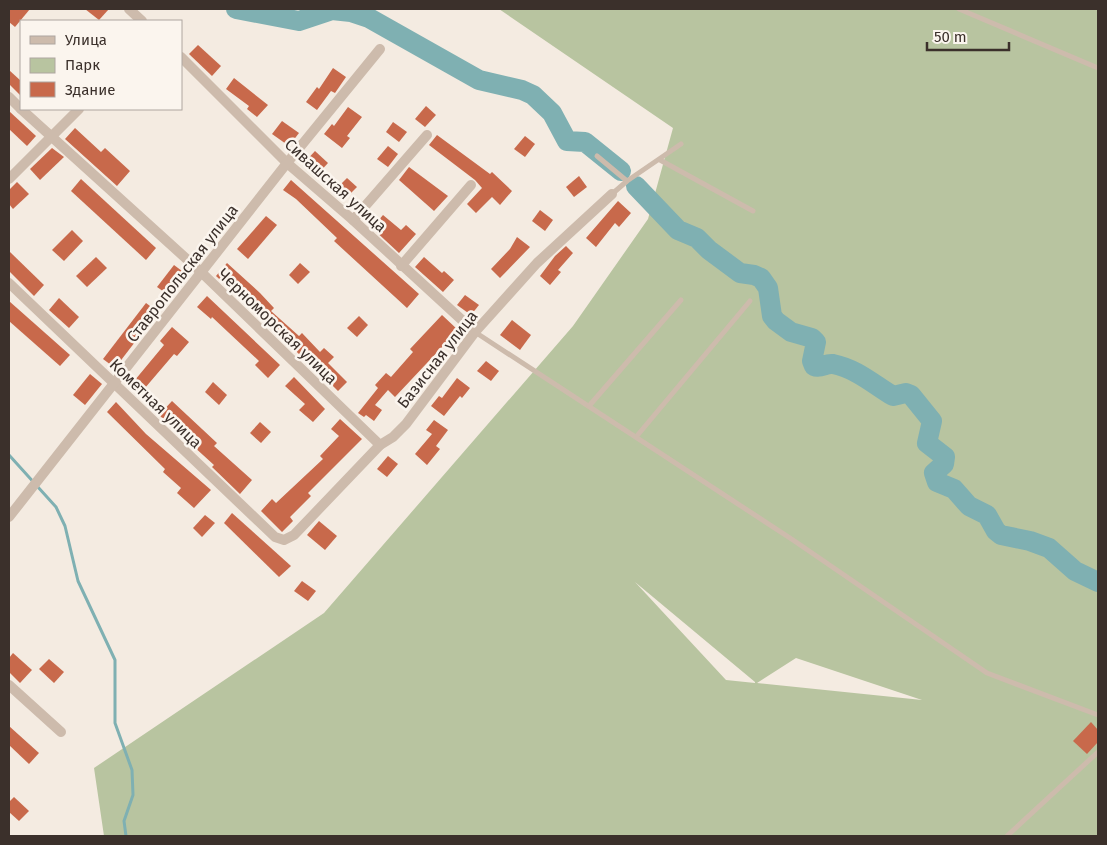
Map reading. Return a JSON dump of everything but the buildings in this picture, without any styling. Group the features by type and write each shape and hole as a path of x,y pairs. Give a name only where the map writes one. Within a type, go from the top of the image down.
{"street":[{"path":"129,9 141,20"},
{"name":"Ставропольская улица","path":"9,517 287,163 380,49"},
{"name":"Сивашская улица","path":"182,58 287,163 353,220 475,332"},
{"name":"Черноморская улица","path":"9,97 20,108"},
{"name":"Черноморская улица","path":"22,110 201,272 380,445"},
{"path":"9,179 79,110"},
{"path":"353,220 427,135"},
{"path":"401,266 471,185"},
{"name":"Базисная улица","path":"284,540 294,535 380,445 393,437 406,424 475,332 537,263 612,194"},
{"name":"Кометная улица","path":"9,283 275,537 284,540"},
{"path":"9,685 61,732"}],"lane":[{"path":"959,9 1098,68"},
{"path":"612,194 627,181 681,144"},
{"path":"597,156 627,181"},
{"path":"660,160 753,211"},
{"path":"589,406 681,300"},
{"path":"636,437 750,301"},
{"path":"475,332 794,540 987,673 1098,715"},
{"path":"1007,836 1098,752"}],"green space":[{"path":"499,9 1098,9 1098,836 104,836 94,768 324,613 573,326 648,219 673,128","holes":["635,582 755,682 755,683 726,680","796,658 922,700 757,683"]}],"waterway":[{"path":"236,9 299,21 332,10 351,12 369,18 479,80 522,90 533,95 552,113 567,141 585,142 621,171"},
{"path":"636,186 678,230 697,238 709,250 740,273 761,278 768,288 772,316 776,321 791,332 812,338 816,342 812,361 814,366 819,367 830,364 842,366 857,373 893,396 906,393 911,395 932,421 927,443 945,457 944,464 934,473 937,482 954,489 969,506 987,515 996,531 1001,535 1030,541 1049,548 1075,571 1098,582"},
{"path":"9,455 56,507 65,526 78,581 115,660 115,723 132,770 133,795 124,821 126,836"}]}
